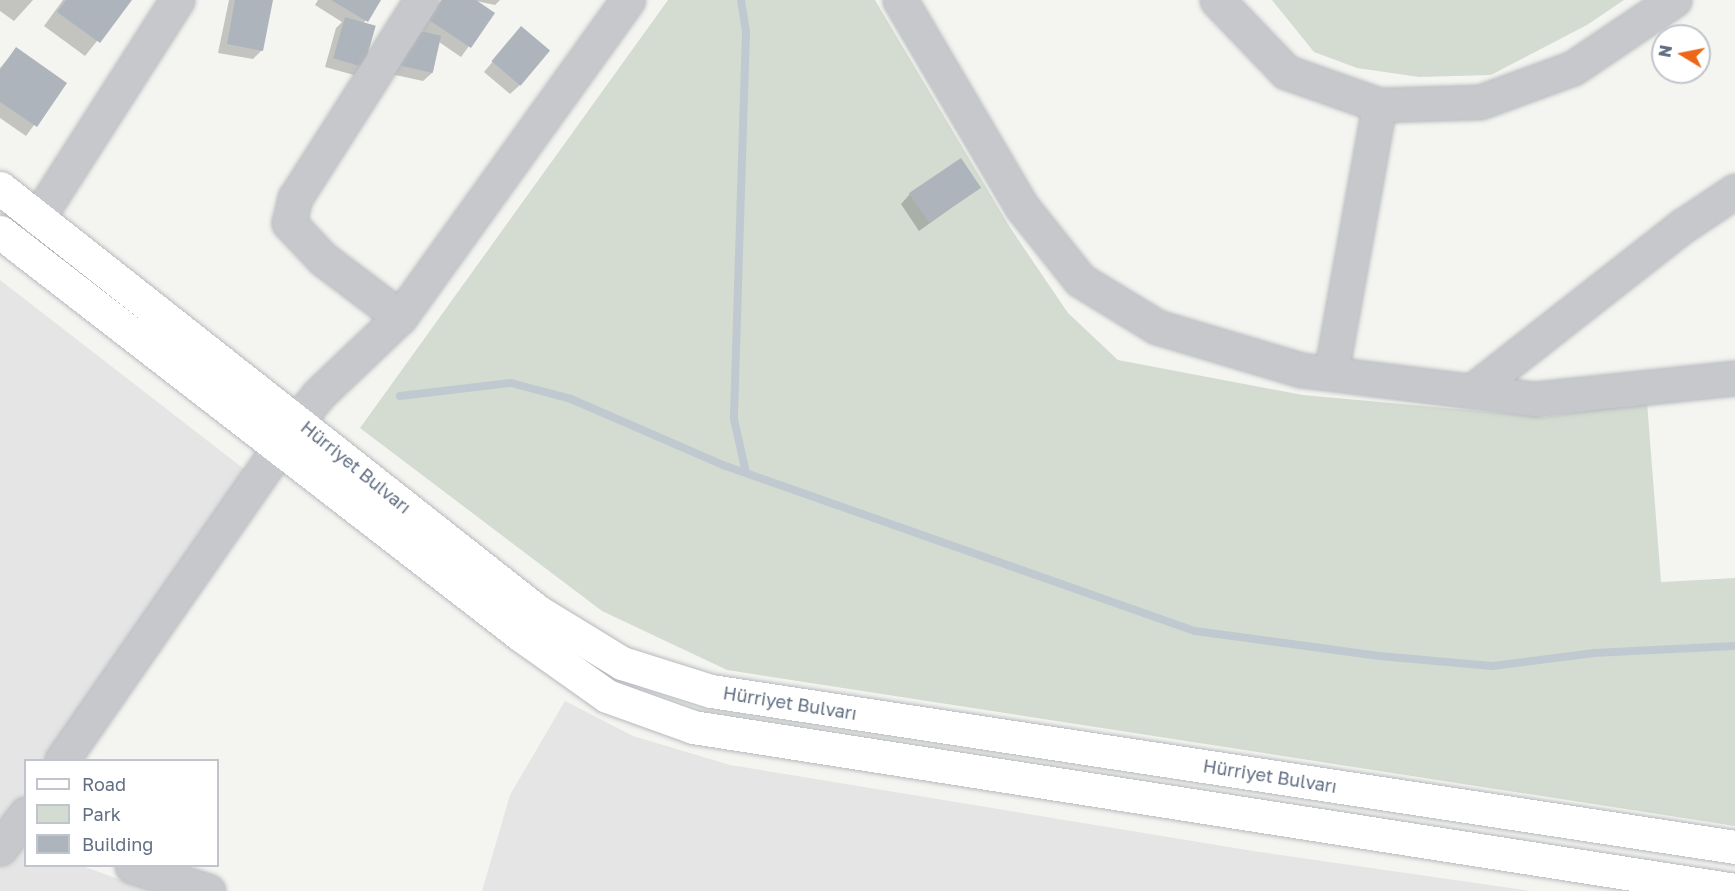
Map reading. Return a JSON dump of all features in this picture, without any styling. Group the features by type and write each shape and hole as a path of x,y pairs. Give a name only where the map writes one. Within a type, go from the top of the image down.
{"main road":[{"name":"Hürriyet Bulvarı","path":"0,188 298,420 537,611 622,663 711,691 1735,847"},
{"name":"Hürriyet Bulvarı","path":"0,232 521,635 607,696 693,727 1735,890"}],"street":[{"path":"37,219 177,0"},
{"path":"400,317 322,259 290,223 295,198 421,0"},
{"path":"63,759 298,420 318,395 400,317 628,0"},
{"path":"900,0 1022,207 1080,280 1156,327 1301,369 1535,399 1735,378"},
{"path":"1217,0 1286,72 1379,105 1480,102 1573,68 1674,0"},
{"path":"1331,373 1379,105"},
{"path":"1472,391 1684,225 1735,191"},
{"path":"135,867 208,891"}],"shaded area":[{"path":"0,280 257,479 63,759 24,759 24,867 85,867 152,891 0,891"},
{"path":"565,701 633,736 730,765 1253,851 1531,891 482,891 510,795"}],"green space":[{"path":"668,0 875,0 1011,229 1068,313 1118,360 1303,395 1545,417 1647,402 1661,582 1735,578 1735,826 727,670 602,611 360,428"},
{"path":"1272,0 1624,0 1587,25 1491,75 1419,77 1357,68 1314,52"}],"building":[{"path":"66,0 132,0 100,43 57,12"},
{"path":"235,0 273,0 263,51 227,44"},
{"path":"331,0 381,0 368,22"},
{"path":"442,0 476,0 495,13 471,48 429,20"},
{"path":"345,17 376,26 364,67 333,58"},
{"path":"521,26 550,50 521,86 491,61"},
{"path":"407,28 441,36 433,73 398,65"},
{"path":"16,47 67,83 37,127 0,102 0,70"},
{"path":"961,158 981,188 929,223 909,193"}],"waterway":[{"path":"741,0 746,32 734,419 746,473"},
{"path":"400,396 511,383 571,399 723,465 1195,631 1379,656 1493,666 1594,653 1735,646"}]}
